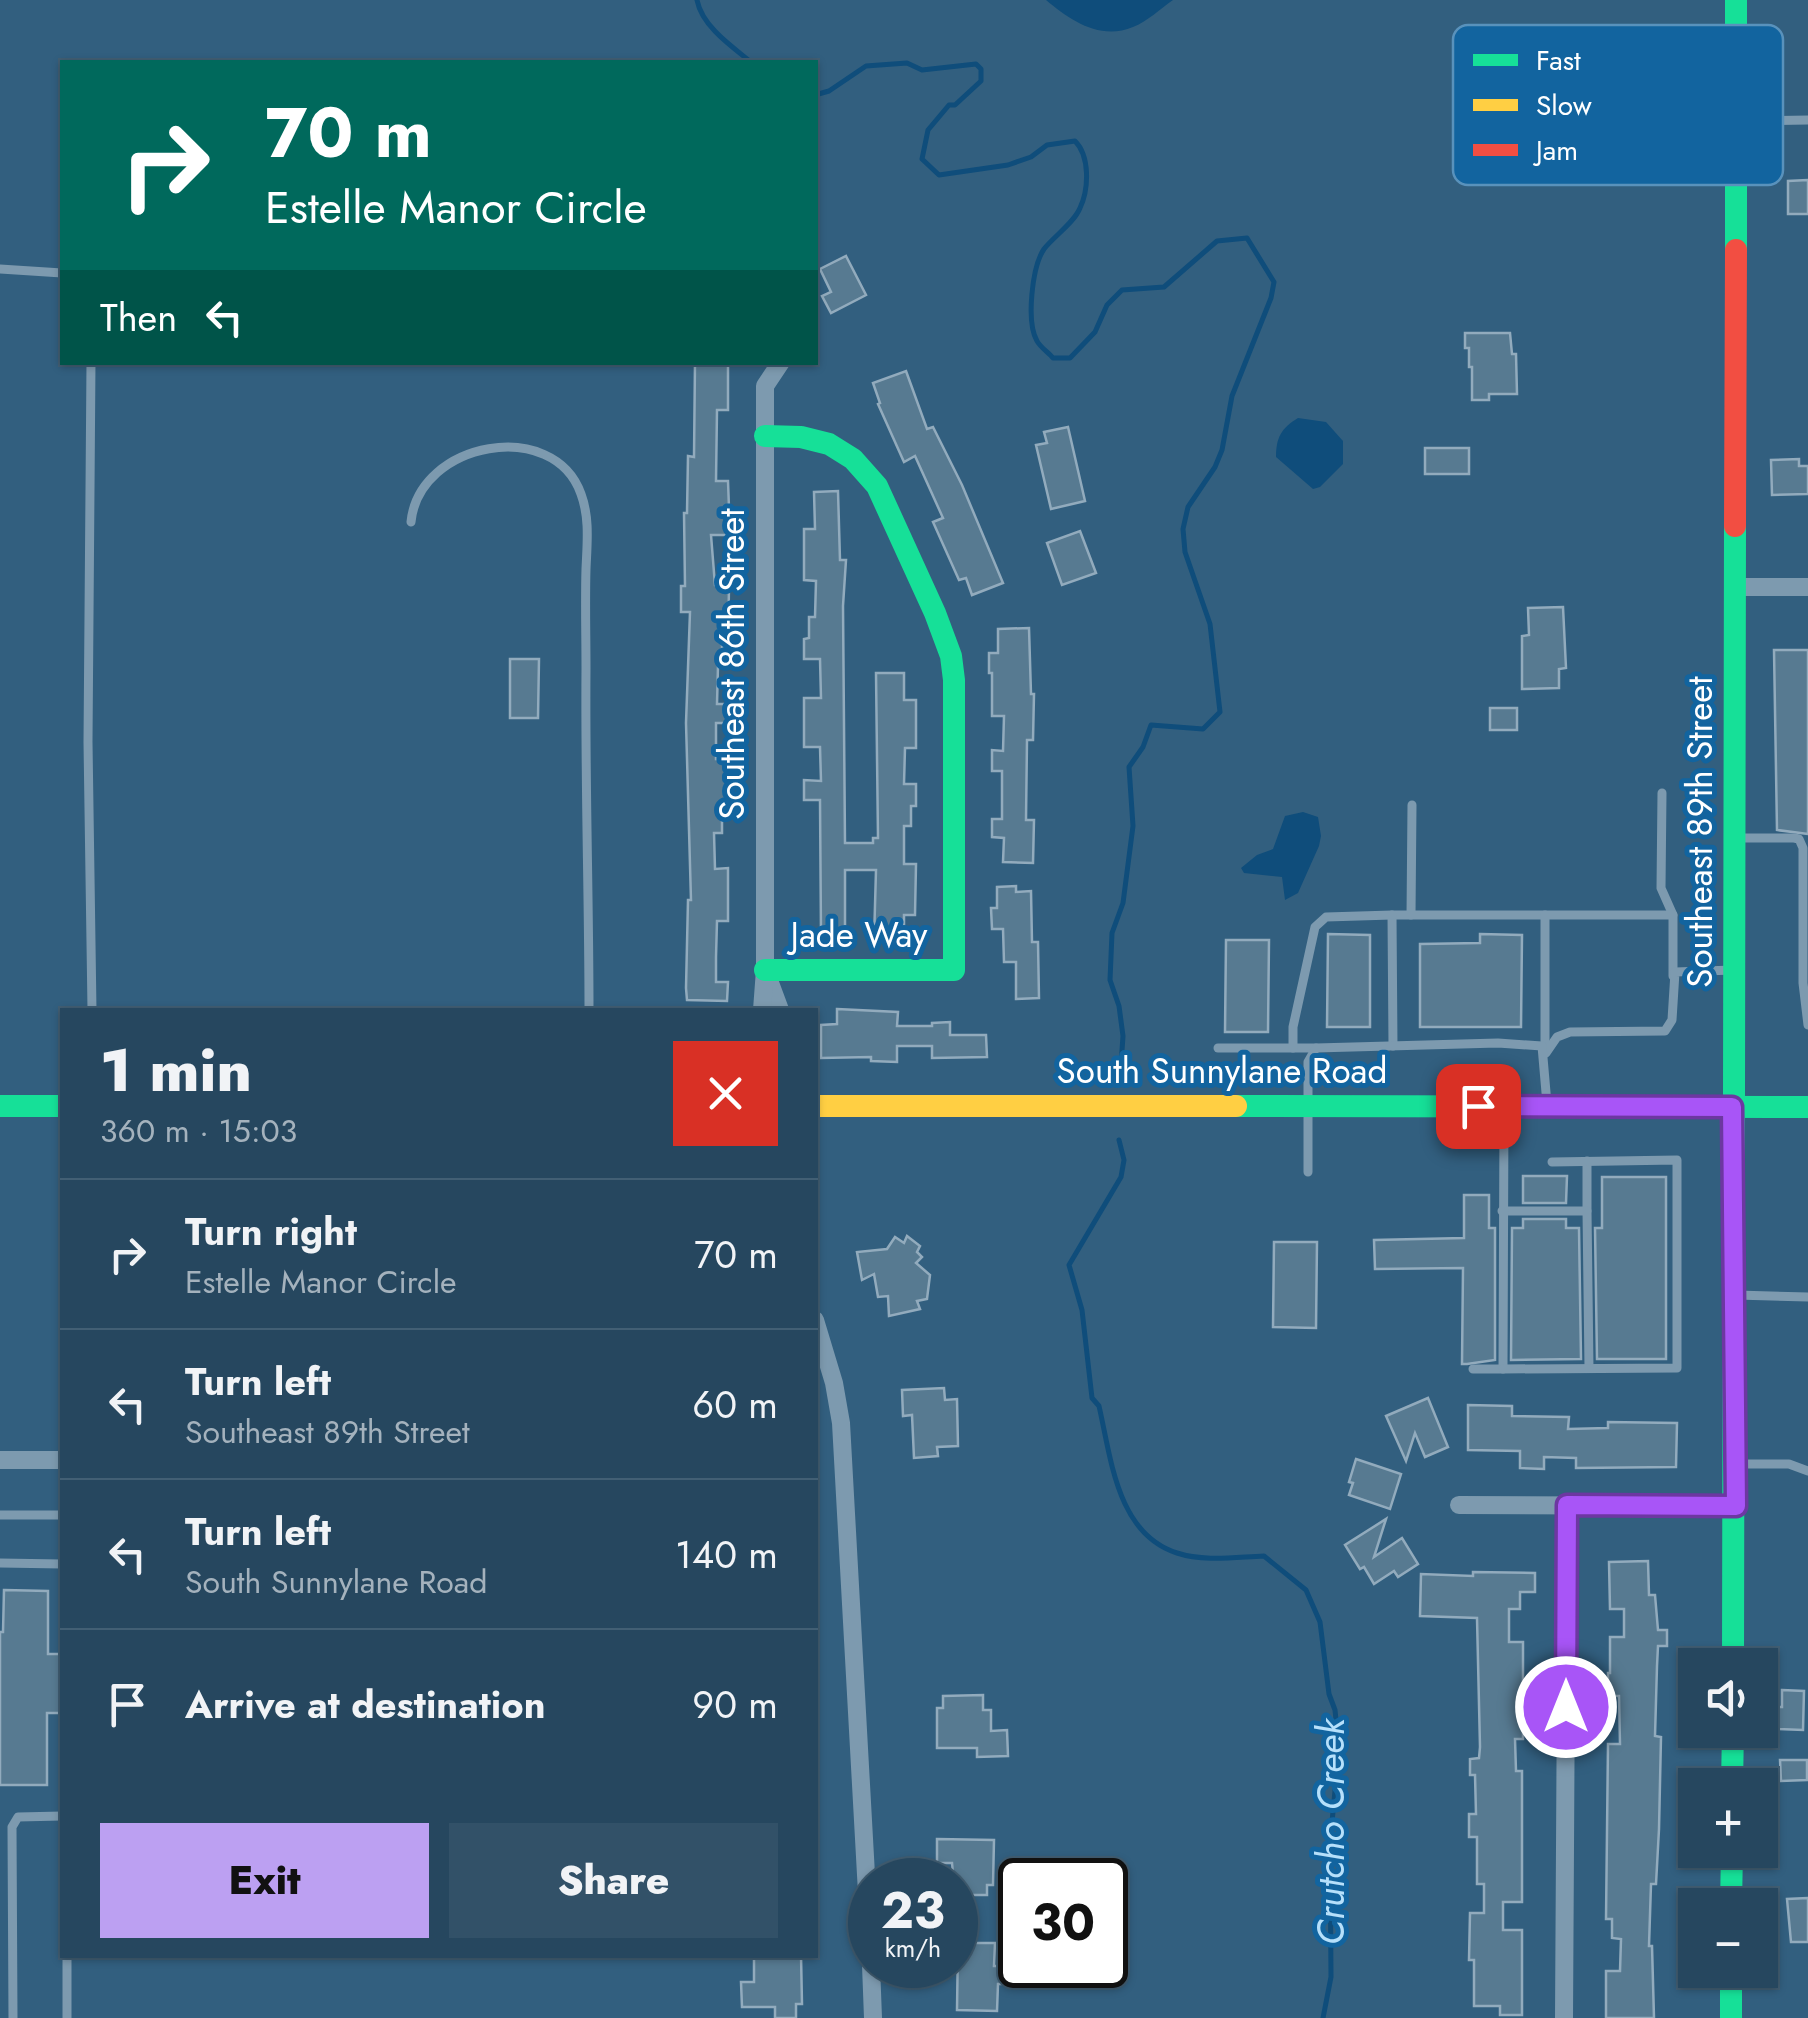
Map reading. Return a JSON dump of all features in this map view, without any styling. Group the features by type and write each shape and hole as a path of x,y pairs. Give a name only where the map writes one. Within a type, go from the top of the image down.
{"street":[{"name":"Southeast 89th Street","path":"1736,0 1736,25"},
{"name":"Southeast 89th Street","path":"1733,1648 1735,185"},
{"name":"Southeast 86th Street","path":"762,1008 765,386 779,365"},
{"name":"Jade Way","path":"764,970 954,970 954,680 944,632 876,486 861,464 830,442 765,436"},
{"path":"1736,587 1808,587"},
{"name":"Southeast 86th Street","path":"764,970 779,1008"},
{"path":"0,1106 60,1106"},
{"name":"South Sunnylane Road","path":"818,1106 1808,1107"},
{"path":"818,1330 841,1424 865,1858"},
{"path":"0,1460 60,1460"},
{"path":"1459,1505 1736,1506"},
{"path":"1564,2018 1567,1505"},
{"path":"872,1988 873,2018"},
{"path":"1731,1988 1731,2018"}],"lane":[{"path":"1783,120 1808,120"},
{"path":"0,269 60,273"},
{"path":"90,365 88,742 92,1008"},
{"path":"411,522 425,484 439,468 475,449 541,454 568,473 580,489 586,510 588,552 589,1008"},
{"path":"1545,1056 1557,1036 1570,1032 1665,1031 1672,1020 1673,916 1661,888 1662,793"},
{"path":"1411,915 1412,805"},
{"path":"1736,838 1799,839 1803,848 1803,983 1808,1025"},
{"path":"1392,915 1393,1046"},
{"path":"1545,915 1547,1106"},
{"path":"1292,1048 1292,1027 1315,926 1326,917 1673,916"},
{"path":"1672,976 1682,970 1735,970"},
{"path":"1218,1048 1542,1046 1545,1056"},
{"path":"1308,1172 1308,1062 1316,1048"},
{"path":"1503,1369 1504,1106"},
{"path":"1473,1369 1677,1368 1677,1160 1552,1162"},
{"path":"1587,1162 1588,1368"},
{"path":"1502,1211 1587,1211"},
{"path":"1734,1295 1808,1297"},
{"path":"1735,1464 1789,1464 1808,1471"},
{"path":"0,1515 60,1515"},
{"path":"0,1563 60,1564"},
{"path":"13,2018 12,1827 18,1817 60,1816"},
{"path":"66,2018 67,1958"}],"water":[{"path":"1046,0 1173,0 1138,25 1109,32 1075,21"},
{"path":"1298,418 1326,422 1343,441 1343,464 1313,489 1276,457 1281,434"},
{"path":"1303,812 1318,817 1319,846 1298,893 1285,900 1282,877 1244,873 1241,868 1257,855 1273,849 1285,816"}],"building":[{"path":"1808,180 1808,214 1788,214 1788,181"},
{"path":"846,256 866,295 831,313 822,296 831,292 820,269"},
{"path":"1465,333 1510,333 1512,354 1516,354 1517,394 1489,394 1489,400 1472,400 1472,367 1469,348 1465,348"},
{"path":"695,365 728,365 728,410 717,410 716,481 728,481 730,535 711,535 715,585 729,586 728,646 722,646 722,666 718,666 717,704 728,704 728,723 716,723 716,759 728,760 727,812 722,811 722,833 714,833 715,869 728,868 728,921 717,921 716,957 716,982 728,982 727,1001 687,1000 686,988 691,900 686,723 690,612 681,612 681,586 685,586 688,456 694,457"},
{"path":"906,371 927,429 933,427 962,485 1003,583 972,595 966,578 959,580 933,522 943,518 915,456 904,462 878,404 873,383"},
{"path":"1068,427 1085,501 1051,509 1036,445 1047,443 1044,432"},
{"path":"1425,448 1469,448 1469,474 1425,474"},
{"path":"1799,459 1799,466 1808,466 1808,494 1772,495 1771,460"},
{"path":"838,491 840,560 846,560 845,843 873,843 873,838 878,838 876,673 904,673 904,700 916,700 916,748 905,748 904,784 916,784 911,826 904,826 904,864 916,864 915,915 904,915 904,942 874,941 876,870 845,870 845,934 821,934 820,800 804,800 804,780 821,781 820,747 804,747 804,698 821,698 820,659 804,659 809,617 815,617 816,581 804,580 804,529 815,529 814,492"},
{"path":"1080,531 1096,573 1062,585 1047,543"},
{"path":"1563,607 1566,668 1559,669 1559,688 1522,689 1522,636 1529,635 1528,608"},
{"path":"1029,628 1034,694 1033,740 1027,740 1026,820 1034,820 1033,863 1003,862 1004,838 992,837 992,819 1002,819 1002,771 992,771 992,750 1003,751 1004,716 992,716 989,653 998,653 998,629"},
{"path":"1774,650 1808,650 1808,834 1777,830"},
{"path":"510,659 539,659 538,718 510,718"},
{"path":"1490,708 1517,708 1517,730 1490,730"},
{"path":"1016,886 1016,892 1031,891 1032,942 1038,942 1039,998 1016,999 1016,962 1004,962 1003,929 992,929 991,908 997,908 997,887"},
{"path":"1328,934 1370,935 1370,1027 1327,1027"},
{"path":"1480,934 1522,935 1521,1027 1420,1027 1420,944 1480,943"},
{"path":"1226,940 1269,940 1268,1032 1225,1032"},
{"path":"837,1009 898,1012 897,1026 950,1022 950,1035 986,1035 987,1057 932,1058 932,1046 897,1046 897,1062 871,1061 871,1057 821,1058 821,1025 837,1024"},
{"path":"1523,1176 1567,1176 1566,1203 1523,1203"},
{"path":"1602,1177 1666,1177 1666,1359 1597,1359 1595,1228 1602,1228"},
{"path":"1464,1195 1489,1195 1489,1228 1495,1228 1495,1360 1467,1364 1462,1364 1463,1268 1375,1269 1374,1240 1464,1238"},
{"path":"1523,1219 1566,1219 1566,1228 1579,1228 1581,1359 1511,1360 1512,1228 1523,1228"},
{"path":"907,1236 920,1246 917,1252 922,1257 916,1263 930,1275 927,1299 917,1301 920,1309 889,1316 888,1296 878,1297 874,1274 862,1280 857,1252 887,1249 895,1237 904,1243"},
{"path":"1274,1242 1317,1242 1316,1328 1273,1327"},
{"path":"944,1388 945,1400 957,1399 958,1446 937,1447 938,1456 914,1458 912,1415 903,1416 902,1390"},
{"path":"1428,1398 1448,1447 1425,1457 1415,1433 1406,1461 1386,1416"},
{"path":"1468,1405 1512,1406 1512,1416 1569,1417 1568,1429 1608,1428 1608,1422 1677,1423 1676,1467 1576,1468 1576,1458 1544,1457 1544,1469 1520,1468 1520,1451 1468,1450"},
{"path":"1356,1459 1401,1474 1390,1509 1349,1495"},
{"path":"1386,1519 1374,1557 1402,1538 1418,1564 1398,1577 1394,1571 1374,1584 1345,1545"},
{"path":"1648,1561 1649,1595 1655,1595 1658,1630 1667,1630 1667,1646 1658,1646 1657,1666 1655,1736 1661,1737 1659,1829 1656,1884 1651,1884 1649,1946 1654,2018 1606,2018 1606,1971 1620,1971 1621,1939 1612,1938 1612,1919 1606,1919 1608,1744 1620,1744 1619,1696 1608,1696 1608,1673 1610,1637 1624,1637 1624,1609 1610,1609 1609,1562"},
{"path":"1473,1572 1535,1573 1535,1592 1520,1592 1520,1609 1509,1609 1509,1642 1523,1642 1523,1739 1515,1739 1516,1771 1522,1771 1522,1902 1503,1902 1503,1930 1522,1930 1522,2015 1500,2015 1500,2006 1474,2006 1474,1960 1469,1960 1470,1913 1484,1913 1484,1884 1477,1884 1477,1837 1469,1837 1469,1814 1476,1814 1475,1775 1470,1775 1470,1759 1479,1758 1480,1747 1477,1618 1420,1616 1421,1574 1473,1576"},
{"path":"4,1590 48,1591 48,1654 60,1654 60,1713 47,1713 47,1785 0,1785"},
{"path":"1782,1690 1804,1691 1803,1730 1778,1729 1778,1707 1782,1707"},
{"path":"983,1695 983,1710 991,1710 991,1731 1007,1730 1008,1756 977,1757 977,1748 937,1748 937,1708 943,1708 943,1696"},
{"path":"1780,1760 1807,1760 1807,1780 1781,1781"},
{"path":"937,1839 994,1840 993,1885 987,1885 987,1895 978,1895 978,1858 937,1858"},
{"path":"1808,1898 1808,1942 1791,1942 1787,1899"},
{"path":"978,1943 995,1943 997,2011 957,2010 957,1988 978,1988"},
{"path":"754,1958 801,1958 802,2004 796,2004 796,2018 775,2018 775,2007 742,2007 741,1982 754,1982"}],"waterway":[{"name":"Crutcho Creek","path":"697,0 711,27 748,60"},
{"name":"Crutcho Creek","path":"818,94 866,66 907,63 922,70 976,64 981,69 981,81 955,105 949,105 928,130 922,159 939,175 1008,165 1031,157 1047,145 1075,141 1086,164 1083,200 1077,214 1044,249 1032,295 1034,332 1038,343 1053,358 1070,358 1095,332 1107,305 1122,290 1164,287 1217,241 1247,238 1274,282 1232,396 1222,450 1188,507 1183,529 1185,552 1210,624 1220,712 1203,729 1151,725 1143,747 1129,767 1133,826 1123,903 1112,933 1110,980 1123,1036 1120,1079"},
{"name":"Crutcho Creek","path":"1119,1140 1124,1160 1121,1177 1069,1265 1082,1310 1092,1398 1099,1406 1120,1492 1141,1529 1177,1553 1209,1558 1264,1556 1306,1590 1320,1622 1339,1749 1330,1843 1331,1977 1323,2018"}],"traffic: fast":[{"path":"1736,0 1736,25"},
{"path":"1736,185 1736,250"},
{"path":"765,436 801,437 829,444 853,459 877,486 935,613 951,656 954,680 954,970 765,970"},
{"path":"1733,1648 1735,526"},
{"path":"0,1106 60,1106"},
{"path":"1236,1106 1808,1107"},
{"path":"1732,1768 1733,1748"},
{"path":"1731,1888 1732,1868"},
{"path":"1731,1988 1731,2018"}],"traffic: slow":[{"path":"818,1106 1236,1106"}],"traffic: jam":[{"path":"1735,526 1736,250"}],"route":[{"path":"1478,1106 1732,1107 1736,1506 1567,1505 1566,1707"}]}
